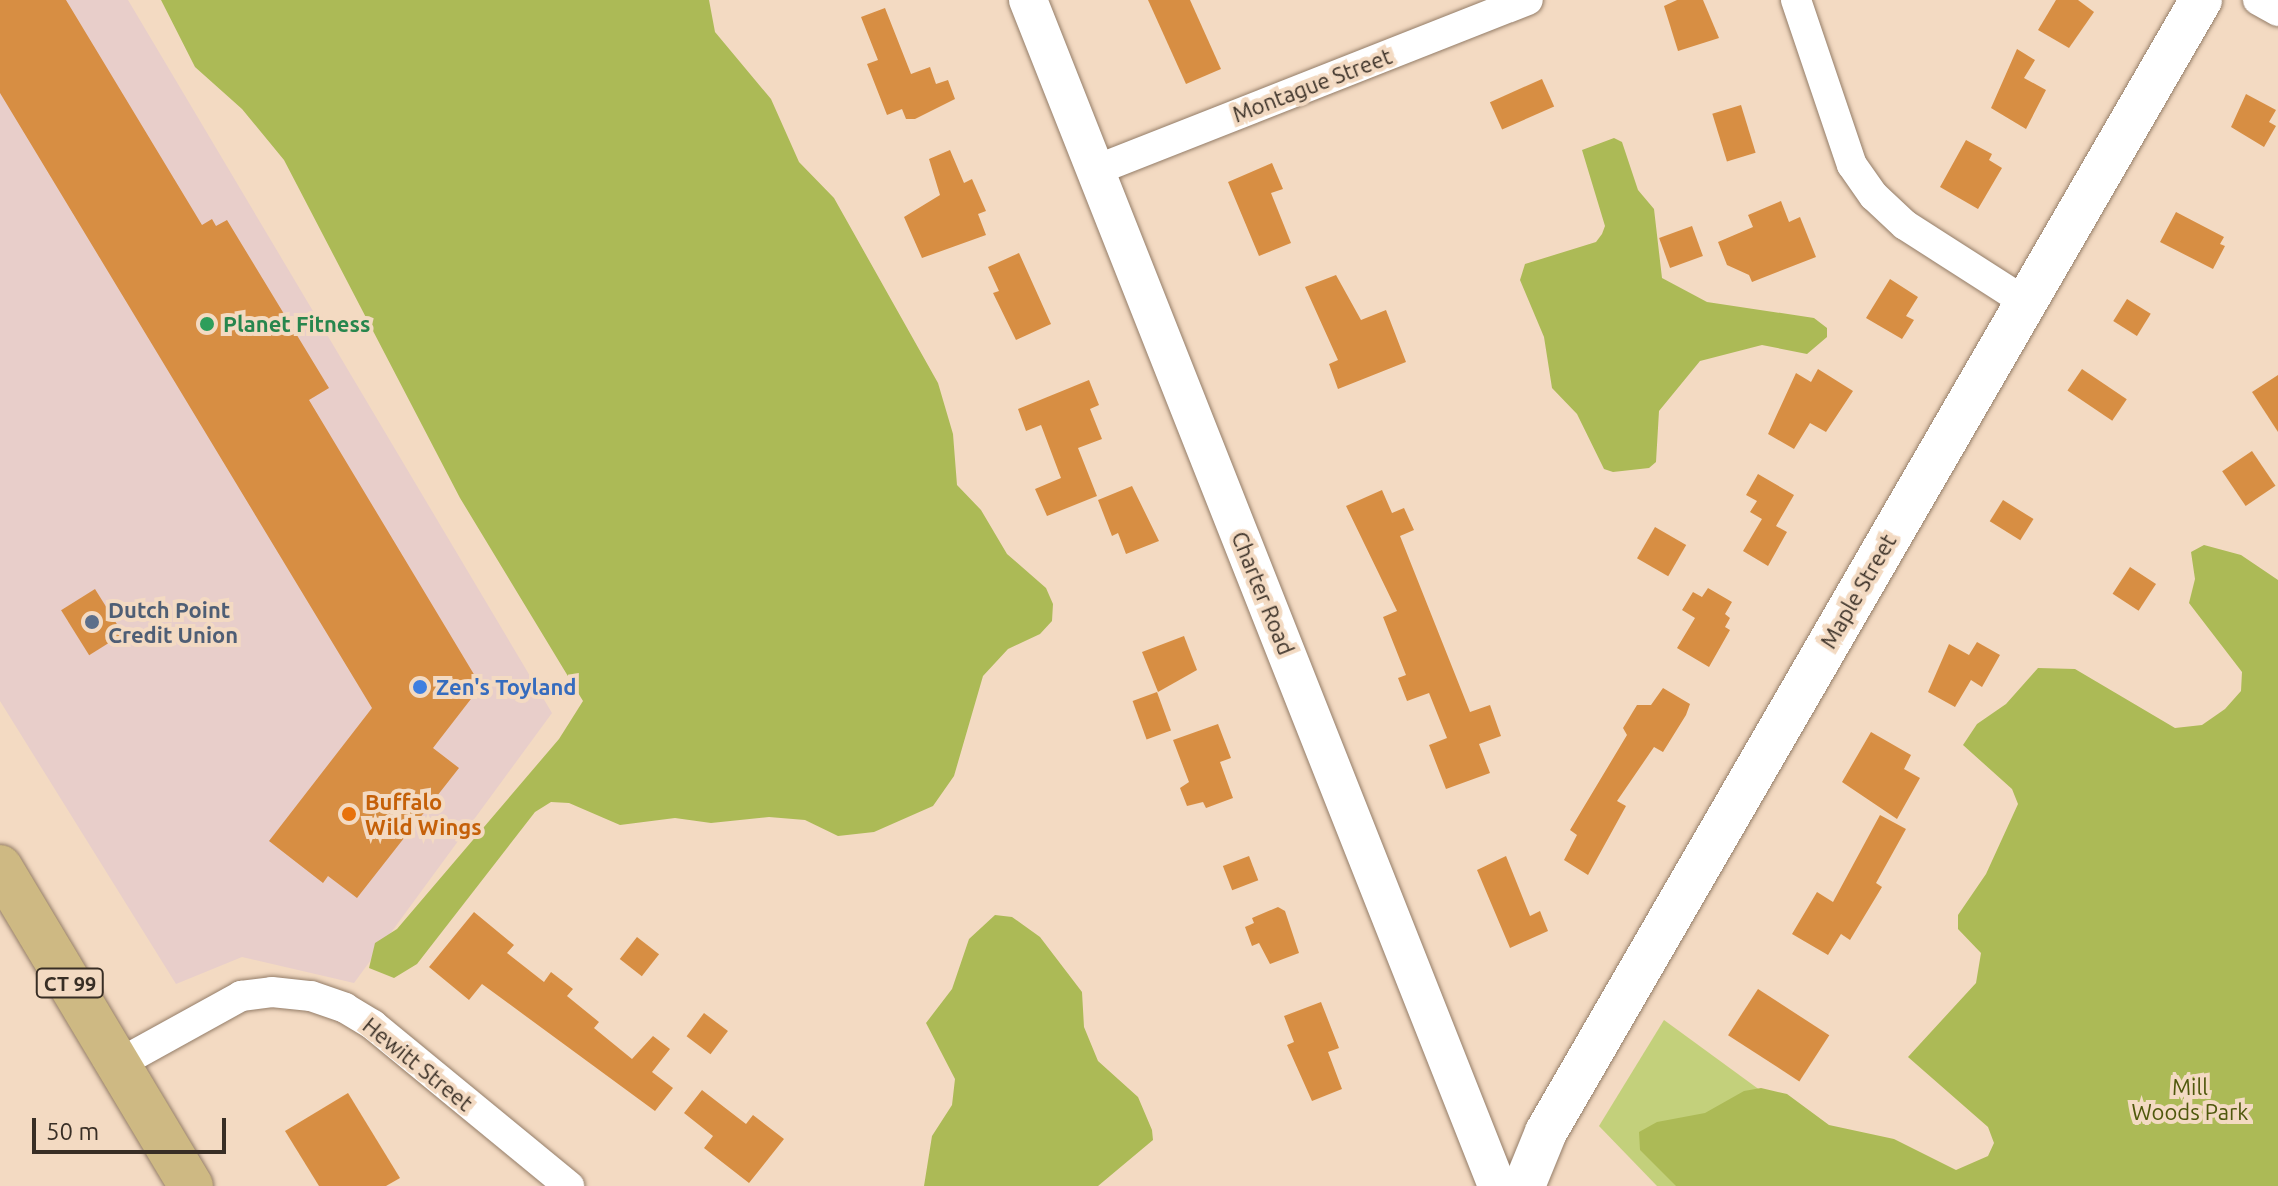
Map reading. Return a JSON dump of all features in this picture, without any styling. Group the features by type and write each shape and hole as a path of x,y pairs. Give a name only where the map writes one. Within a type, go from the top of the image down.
{"main road":[{"name":"Maple Street","path":"1524,1186 1554,1118 2024,301 2201,0"},
{"name":"CT 99","path":"0,867 191,1186"}],"street":[{"name":"Charter Road","path":"1028,0 1497,1186"},
{"name":"Montague Street","path":"1096,170 1528,0"},
{"path":"1796,0 1852,165 1874,196 1905,225 2024,301"},
{"path":"2258,0 2278,11"},
{"name":"Hewitt Street","path":"118,1064 241,996 272,992 311,996 345,1008 373,1025 569,1186"}],"shaded area":[{"path":"0,0 128,0 552,713 354,983 242,957 176,984 0,701"}],"green space":[{"path":"161,0 709,0 715,32 771,99 799,162 834,198 938,383 953,434 957,485 981,510 1007,554 1046,588 1053,604 1052,621 1040,634 1008,649 983,676 954,776 933,806 874,832 838,836 805,820 769,817 711,823 675,818 620,825 569,803 551,802 535,812 417,964 394,978 369,968 375,943 397,929 559,739 583,701 460,498 284,160 242,109 195,67"},
{"path":"1614,138 1622,142 1638,190 1654,209 1662,278 1707,302 1814,318 1827,328 1827,337 1807,354 1762,345 1700,361 1659,411 1656,462 1649,468 1613,472 1604,469 1577,414 1552,388 1544,337 1520,280 1525,264 1596,242 1602,234 1605,226 1582,150"},
{"name":"Mill Woods Park","path":"2204,545 2241,555 2278,580 2278,1186 1676,1186 1640,1150 1639,1132 1657,1122 1705,1113 1744,1091 1761,1088 1787,1094 1829,1125 1894,1139 1956,1170 1988,1156 1994,1143 1988,1127 1908,1057 1976,983 1981,953 1958,929 1958,915 1986,874 2018,804 2012,789 1963,745 1977,724 2006,704 2038,668 2075,669 2175,728 2202,725 2225,709 2241,691 2242,672 2189,603 2195,579 2191,552"},
{"path":"995,915 1012,917 1040,937 1082,992 1084,1027 1098,1061 1138,1097 1152,1130 1153,1140 1098,1186 924,1186 932,1136 952,1105 955,1079 926,1023 952,989 969,939"},
{"path":"1664,1020 1891,1186 1657,1186 1599,1126"}],"building":[{"path":"0,0 66,0 202,225 212,219 216,226 227,220 329,388 309,400 481,686 433,748 459,768 357,898 328,876 323,883 269,841 372,708 0,93"},
{"path":"1148,0 1190,0 1221,69 1186,84"},
{"path":"1677,0 1703,0 1719,38 1678,51 1664,6"},
{"path":"2056,0 2078,0 2094,12 2069,48 2038,30"},
{"path":"885,8 911,74 930,67 936,84 948,80 955,99 915,119 906,119 902,109 887,115 867,64 878,60 861,17"},
{"path":"2017,49 2035,60 2024,78 2046,90 2026,129 1991,108"},
{"path":"1542,79 1554,106 1502,130 1490,102"},
{"path":"2246,94 2276,110 2269,122 2276,126 2264,147 2231,127"},
{"path":"1741,105 1756,153 1727,162 1712,114"},
{"path":"1966,140 1992,154 1989,160 2002,168 1978,209 1940,187"},
{"path":"950,150 964,183 972,179 986,211 978,214 986,235 922,258 904,217 940,195 929,159"},
{"path":"1272,163 1283,189 1271,193 1291,243 1259,256 1228,182"},
{"path":"1781,201 1789,222 1800,217 1816,257 1752,282 1749,275 1727,265 1718,242 1753,227 1748,215"},
{"path":"2176,212 2224,237 2220,244 2225,246 2213,269 2160,242"},
{"path":"1692,226 1703,256 1670,268 1659,238"},
{"path":"1019,253 1051,324 1016,340 993,293 999,291 988,267"},
{"path":"1336,275 1361,320 1386,310 1406,362 1338,389 1329,364 1338,360 1305,287"},
{"path":"1890,279 1918,297 1906,316 1914,320 1902,339 1866,318"},
{"path":"2127,299 2151,314 2137,336 2113,321"},
{"path":"1818,369 1853,391 1826,432 1810,423 1794,449 1768,434 1796,373 1811,382"},
{"path":"2082,369 2127,399 2112,421 2067,391"},
{"path":"2278,375 2278,432 2252,392"},
{"path":"1089,380 1099,405 1090,409 1102,439 1078,448 1097,496 1047,516 1035,489 1061,478 1041,425 1026,431 1018,409"},
{"path":"2252,451 2275,486 2246,506 2222,471"},
{"path":"1758,474 1794,495 1776,526 1787,532 1768,566 1743,551 1762,519 1750,512 1757,501 1746,495"},
{"path":"1132,486 1159,541 1126,554 1118,533 1112,536 1098,500"},
{"path":"1382,490 1392,513 1404,508 1414,530 1400,536 1470,712 1490,705 1501,736 1479,744 1490,773 1446,789 1429,745 1447,738 1429,693 1407,701 1398,678 1406,675 1383,617 1397,611 1346,506"},
{"path":"2003,500 2034,519 2020,540 1990,521"},
{"path":"1655,527 1686,545 1668,576 1637,558"},
{"path":"2130,567 2156,584 2139,611 2113,594"},
{"path":"1708,588 1732,602 1725,614 1730,618 1725,627 1730,630 1709,667 1677,648 1695,618 1682,610 1693,592 1702,597"},
{"name":"Dutch Point Credit Union","path":"95,589 123,634 89,655 61,610"},
{"path":"1184,636 1197,670 1158,692 1142,652"},
{"path":"1977,642 2000,655 1982,687 1971,680 1955,707 1928,692 1949,644 1969,655"},
{"path":"1663,688 1690,704 1686,715 1663,752 1654,747 1617,801 1626,806 1588,875 1564,860 1577,835 1570,830 1627,735 1623,728 1637,705 1651,705"},
{"path":"1157,692 1171,731 1147,739 1133,701"},
{"path":"1218,724 1231,758 1220,762 1233,798 1206,808 1203,802 1187,806 1180,788 1189,782 1173,740"},
{"path":"1871,732 1911,755 1904,769 1920,778 1897,819 1842,782"},
{"path":"1880,815 1906,829 1876,883 1882,887 1850,940 1841,934 1828,955 1792,934 1817,892 1833,902"},
{"path":"1249,856 1258,880 1232,890 1223,866"},
{"path":"1506,856 1530,916 1540,911 1548,931 1510,948 1477,870"},
{"path":"1278,907 1285,911 1299,953 1270,964 1259,943 1252,946 1245,927 1254,923 1252,918"},
{"path":"474,912 514,945 507,953 544,982 551,972 573,989 567,996 599,1022 594,1028 632,1059 653,1036 670,1049 652,1072 673,1088 655,1111 482,984 469,1000 429,967"},
{"path":"637,937 659,954 642,976 620,959"},
{"path":"1758,989 1829,1035 1799,1081 1728,1035"},
{"path":"1321,1002 1339,1048 1328,1052 1342,1089 1312,1101 1287,1045 1294,1042 1284,1016"},
{"path":"704,1013 728,1031 711,1054 687,1036"},
{"path":"702,1090 746,1124 753,1115 784,1139 749,1183 704,1148 713,1136 684,1113"},
{"path":"348,1093 400,1178 386,1186 319,1186 285,1131"}],"place":[{"name":"Planet Fitness","path":"207,324"},
{"name":"Dutch Point Credit Union","path":"92,622"},
{"name":"Zen's Toyland","path":"420,687"},
{"name":"Buffalo Wild Wings","path":"349,814"}]}
